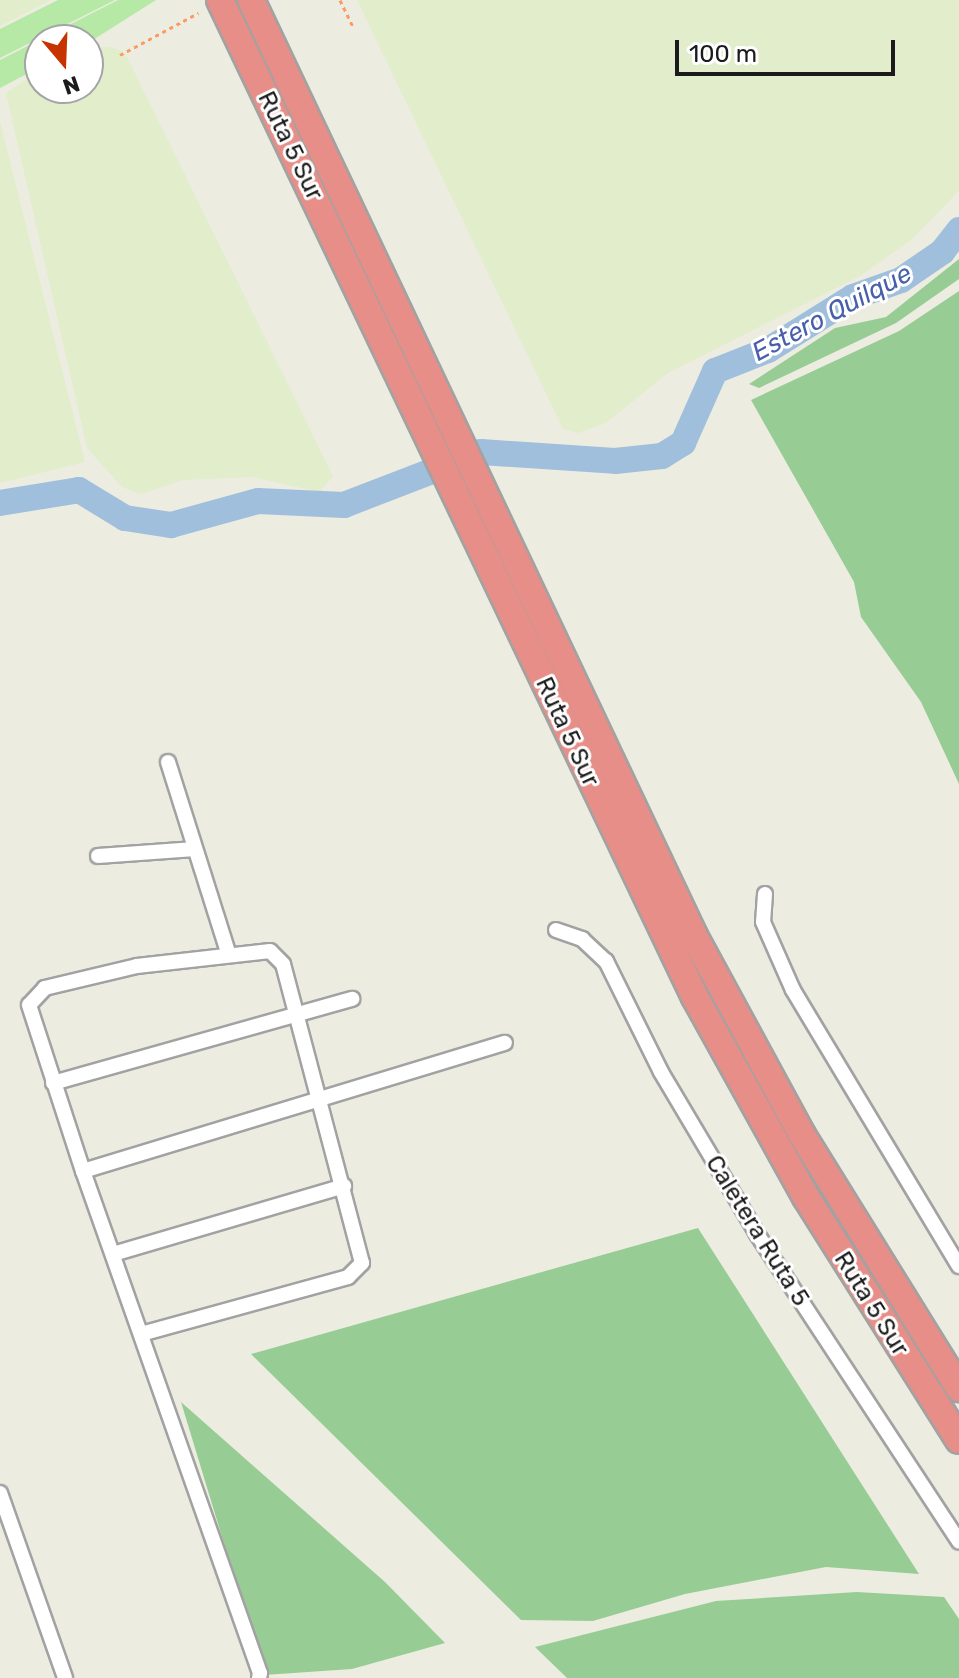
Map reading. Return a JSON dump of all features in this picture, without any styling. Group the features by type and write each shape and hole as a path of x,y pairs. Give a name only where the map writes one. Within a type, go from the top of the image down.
{"highway":[{"name":"Ruta 5 Sur","path":"251,0 725,995 959,1388"},
{"name":"Ruta 5 Sur","path":"209,6 436,452 711,1029 806,1197 959,1440"}],"street":[{"path":"168,762 228,952"},
{"path":"98,856 195,849"},
{"path":"765,894 763,922 793,990 959,1266"},
{"name":"Caletera Ruta 5","path":"556,930 582,939 606,961 749,1220 959,1542"},
{"path":"141,1334 357,1272 363,1257 298,1014 278,955 228,952 34,993 30,1015 259,1678"},
{"path":"53,1083 352,999"},
{"path":"83,1171 505,1043"},
{"path":"113,1254 344,1186"},
{"path":"0,1493 65,1678"}],"path":[{"path":"340,0 353,27"},
{"path":"120,55 209,6"}],"green space":[{"path":"0,0 51,0 0,26"},
{"path":"58,0 115,0 67,24 24,24 24,46 0,58 0,29"},
{"path":"118,0 156,0 104,33 104,24 71,24"},
{"path":"357,0 959,0 959,191 911,240 860,276 668,373 606,423 578,433 563,429"},
{"path":"104,47 112,47 125,53 333,476 320,492 252,477 183,480 141,494 122,487 87,448 6,93 24,81 24,104 104,104"},
{"path":"24,48 24,75 0,88 0,60"},
{"path":"0,121 85,462 0,483"},
{"path":"959,259 959,279 896,323 759,388 749,384 835,328 886,317"},
{"path":"959,291 959,784 921,702 861,617 854,582 751,400 899,331"},
{"path":"698,1228 919,1574 826,1567 685,1594 593,1621 521,1620 251,1354"},
{"path":"181,1402 385,1582 445,1643 352,1669 264,1675"},
{"path":"857,1592 944,1597 959,1619 959,1678 567,1678 535,1647 716,1601"}],"waterway":[{"name":"Estero Quilque","path":"0,503 79,490 125,518 171,525 258,501 344,505 481,452 615,461 662,456 683,443 715,371 768,350 853,297 901,280 942,252 959,230"}]}
